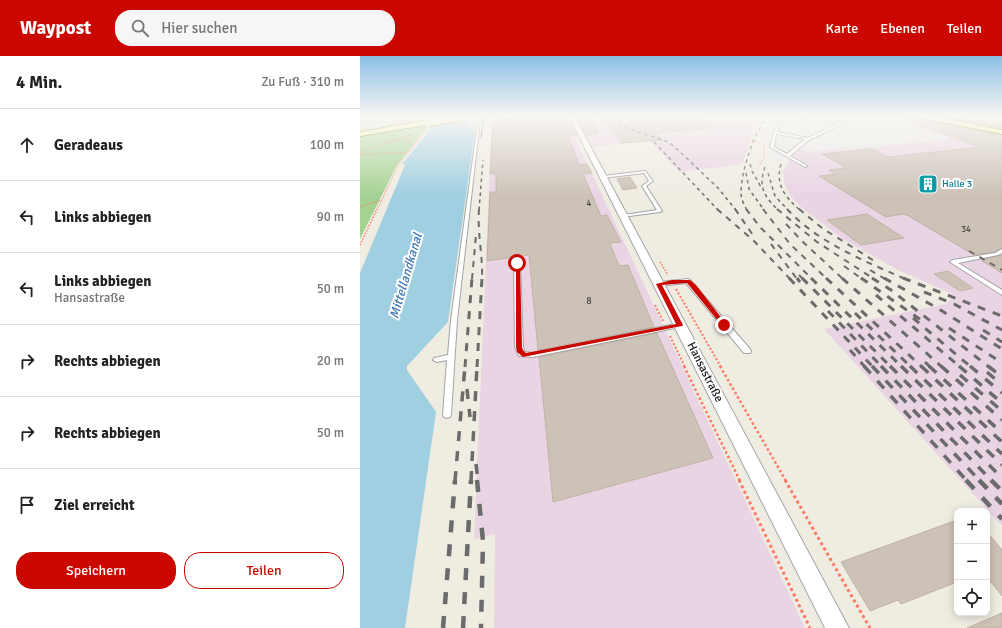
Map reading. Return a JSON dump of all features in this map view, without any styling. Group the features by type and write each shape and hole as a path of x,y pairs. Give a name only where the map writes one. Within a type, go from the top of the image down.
{"street":[{"name":"Hansastraße","path":"585,143 624,216 666,283 680,325 837,628"}],"lane":[{"path":"447,415 454,320 477,143"},
{"path":"773,143 772,147 805,166"},
{"path":"787,156 803,143"},
{"path":"603,177 645,172 651,181 644,186 660,211 624,216"},
{"path":"1002,251 996,254 953,262 1002,293"},
{"path":"517,263 519,347 522,354 533,355 680,325"},
{"path":"666,283 688,281 694,286 724,325 747,351"},
{"path":"437,360 452,357"}],"path":[{"path":"360,154 385,143"},
{"path":"360,245 399,164 413,147 411,143"},
{"path":"757,143 764,145 764,157 759,166"},
{"path":"360,154 409,152"},
{"path":"360,207 382,200"},
{"path":"658,257 666,283 870,628"},
{"path":"653,300 810,628"}],"shaded area":[{"path":"491,143 578,143 805,628 494,628 495,534 474,539"},
{"path":"586,143 633,143 588,147"},
{"path":"653,143 749,143 743,163 679,172"},
{"path":"767,143 807,143 780,162 770,159"},
{"path":"808,143 915,143 807,152 801,148"},
{"path":"809,143 1002,143 1002,526 990,513 990,508 986,508 824,329 946,304 954,295 898,270 843,239 802,208 793,199 785,186 783,171 792,156"}],"green space":[{"path":"360,143 415,143 397,165 360,239"}],"water":[{"name":"Mittellandkanal","path":"420,143 473,143 448,322 407,366 407,370 436,412 405,628 360,628 360,273 405,165 402,164"}],"building":[{"path":"492,143 571,143 579,165 587,164 592,173 583,174 601,216 607,215 621,242 610,243 619,266 628,265 654,327 538,350 529,255 487,261 490,192 496,192 496,173 490,174"},
{"path":"968,143 1002,143 1002,248 994,252 974,255 907,215 902,214 886,217 819,176 836,174 829,170 846,168 822,154 871,149 889,157 980,147"},
{"path":"630,177 637,188 623,190 617,179"},
{"path":"867,214 904,238 861,245 827,220"},
{"path":"1002,255 1002,273 982,261 982,260"},
{"path":"948,271 973,288 960,291 934,274"},
{"path":"657,333 713,458 553,502 539,357"},
{"path":"954,521 954,583 901,604 898,600 870,611 841,562"},
{"path":"990,536 1002,550 1002,596 990,581"},
{"path":"1002,613 1002,628 967,628"}],"railway":[{"path":"655,143 717,209"},
{"path":"669,143 718,188 736,210"},
{"path":"747,210 741,193 743,174 753,143"},
{"path":"479,210 483,160"},
{"path":"750,164 752,171 761,187"},
{"path":"781,164 779,171 780,184 786,195 799,209"},
{"path":"765,167 762,186 766,196 777,209"},
{"path":"746,173 749,189 764,210"},
{"path":"768,173 775,196 788,210"},
{"path":"717,209 754,241 790,279"},
{"path":"735,209 755,238"},
{"path":"746,209 760,227 811,278"},
{"path":"763,209 790,244 827,279"},
{"path":"777,209 817,242 874,279"},
{"path":"799,209 822,228 876,262"},
{"path":"479,210 482,278"},
{"path":"788,210 799,221 827,241 858,258 905,279"},
{"path":"786,224 843,279"},
{"path":"472,279 476,235"},
{"path":"771,244 797,279"},
{"path":"969,251 1002,270"},
{"path":"844,266 862,279"},
{"path":"870,270 885,279"},
{"path":"799,275 1002,478"},
{"path":"465,367 472,278"},
{"path":"477,367 482,278"},
{"path":"789,278 873,367"},
{"path":"797,278 800,282"},
{"path":"811,278 902,367"},
{"path":"826,278 922,367"},
{"path":"842,278 942,367"},
{"path":"861,278 921,320"},
{"path":"872,278 891,290 989,367"},
{"path":"884,278 939,309 1002,349"},
{"path":"903,278 1002,316"},
{"path":"924,292 954,304 1002,330"},
{"path":"876,295 960,367"},
{"path":"828,311 882,367"},
{"path":"855,313 911,367"},
{"path":"913,318 971,367"},
{"path":"949,328 1002,363"},
{"path":"983,330 1002,342"},
{"path":"850,350 865,367"},
{"path":"925,362 929,366"},
{"path":"455,481 465,366"},
{"path":"471,481 477,366"},
{"path":"864,366 967,481"},
{"path":"872,366 980,481"},
{"path":"881,366 992,481"},
{"path":"901,366 1002,465"},
{"path":"910,366 1002,454"},
{"path":"921,366 1002,442"},
{"path":"929,366 1002,433"},
{"path":"941,366 1002,420"},
{"path":"959,366 1002,403"},
{"path":"970,366 1002,393"},
{"path":"988,366 1002,377"},
{"path":"987,372 1002,385"},
{"path":"960,375 1002,411"},
{"path":"467,389 470,417"},
{"path":"476,464 478,481"},
{"path":"443,628 455,480"},
{"path":"463,628 471,480"},
{"path":"477,480 483,541 481,628"},
{"path":"966,480 1002,519"},
{"path":"979,480 1002,504"},
{"path":"992,481 1002,491"}],"place":[{"name":"Halle 3","path":"928,184"}],"route":[{"path":"517,263 519,351 525,355 533,355 680,325 659,284 678,281 688,281 694,286 724,325"}]}
